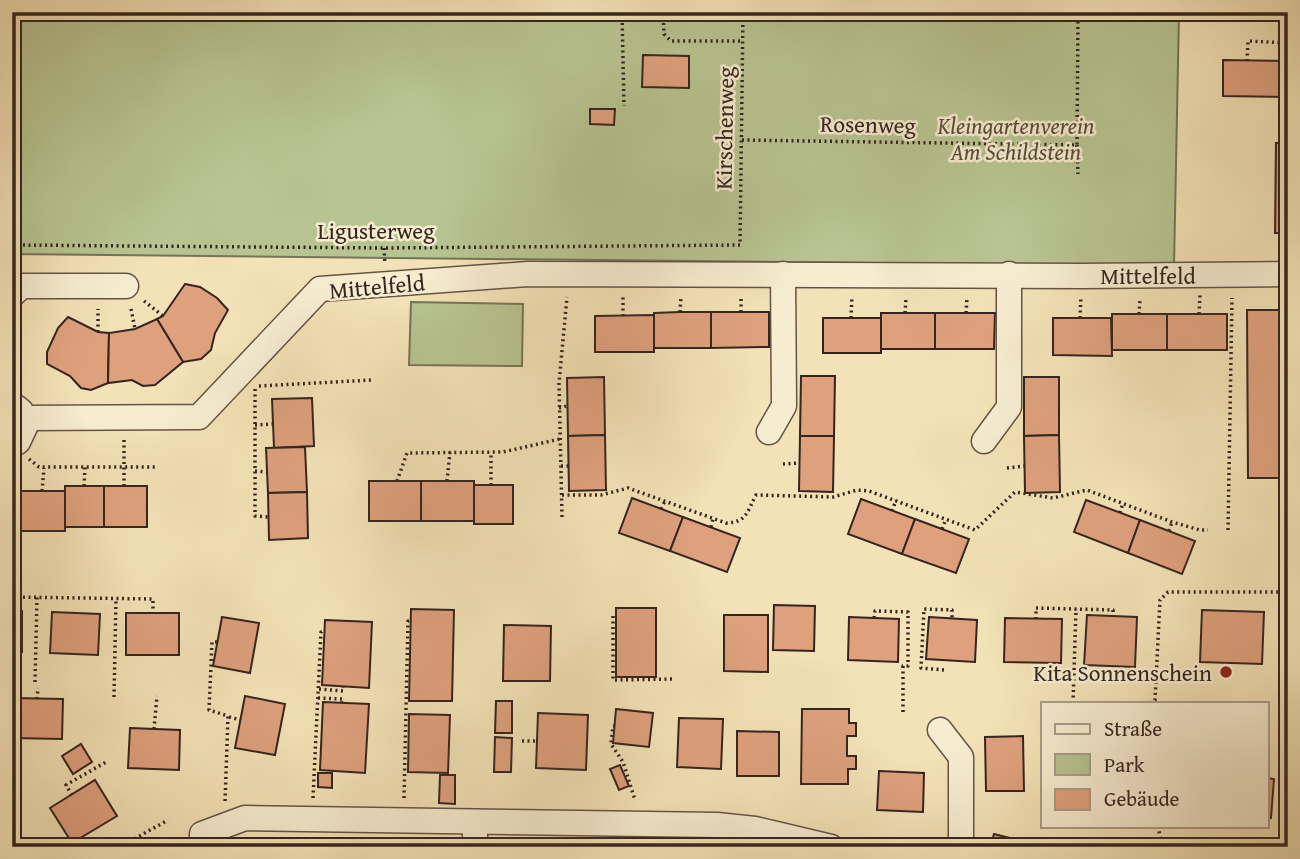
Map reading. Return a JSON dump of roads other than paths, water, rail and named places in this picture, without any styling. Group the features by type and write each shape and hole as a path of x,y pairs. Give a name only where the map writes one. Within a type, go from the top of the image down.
{"street":[{"name":"Mittelfeld","path":"19,451 18,442 25,432 19,411 124,418 200,417 320,289 528,274 1288,274"},
{"path":"769,432 784,406 783,274"},
{"path":"984,441 1009,407 1009,274"},
{"path":"12,295 22,286 126,286"},
{"path":"940,730 961,757 961,847"},
{"path":"209,836 245,818 717,825 755,829 815,841 831,847"},
{"path":"475,822 475,847"}],"place":[{"name":"Kita Sonnenschein","path":"1226,672"}],"park label":[{"name":"Kleingartenverein Am Schildstein","path":"1016,138"}]}
